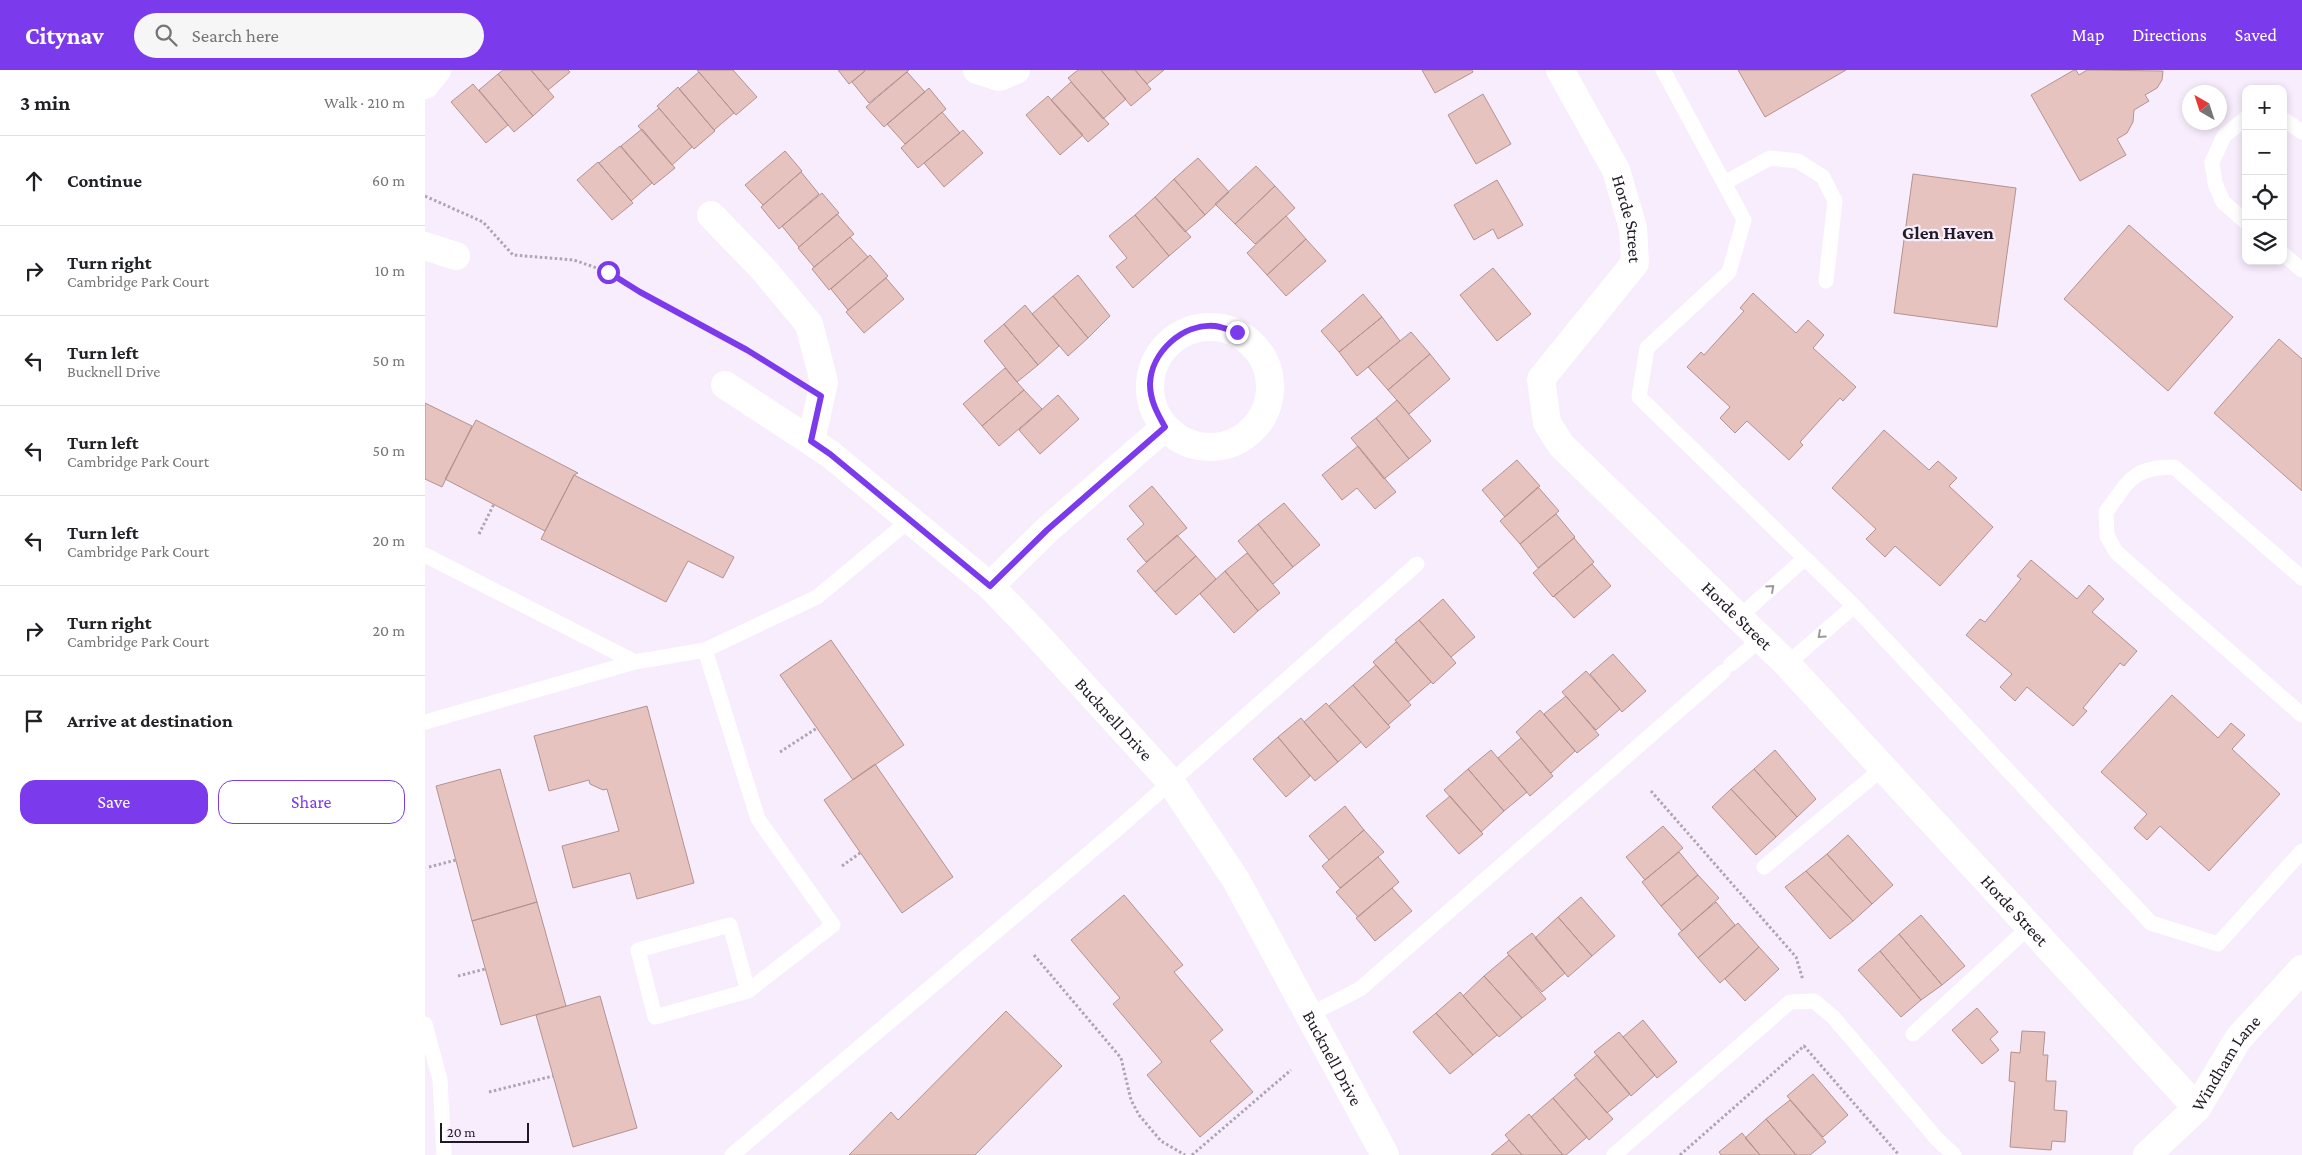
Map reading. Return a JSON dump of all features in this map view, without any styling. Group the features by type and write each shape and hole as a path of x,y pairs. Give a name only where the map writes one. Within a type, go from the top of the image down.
{"street":[{"path":"425,85 437,70"},
{"path":"977,70 999,76 1016,70"},
{"name":"Horde Street","path":"1560,70 1616,170 1633,228 1635,263 1541,379 1547,423 1561,445 1787,664 2197,1108"},
{"path":"711,215 764,270 809,324 824,382 811,441"},
{"path":"425,246 456,256"},
{"path":"1215,326 1237,332 1256,347 1268,368 1271,391 1265,414 1250,433 1229,444 1206,447 1183,441 1165,427 1153,406 1150,383 1156,360 1171,341 1191,329 1215,326"},
{"name":"Bucknell Drive","path":"725,384 830,454 990,586 1039,637 1169,781 1236,880 1385,1155"},
{"path":"990,586 1047,530 1165,427"},
{"name":"Windham Lane","path":"2147,1155 2197,1108 2238,1039 2302,969"}],"lane":[{"path":"1663,70 1744,220 1729,272 1647,348 1639,397 1854,606 2151,923 2218,944 2302,851"},
{"path":"2242,121 2224,136 2212,162 2215,183 2223,202 2244,220"},
{"path":"2287,121 2302,132"},
{"path":"1724,183 1770,158 1798,161 1823,177 1835,201 1826,281"},
{"path":"2287,257 2302,270"},
{"path":"2302,578 2174,467 2153,467 2133,476 2106,512 2107,536 2116,552 2302,715"},
{"path":"425,722 635,662 705,650 817,597 911,519"},
{"path":"425,555 635,662"},
{"path":"1738,618 1804,559"},
{"path":"732,1155 1121,826 1169,781 1417,564"},
{"path":"1787,664 1854,606"},
{"path":"1309,1015 1360,989 1761,639"},
{"path":"705,650 758,819 833,925 748,991 655,1017 637,950 730,925 748,991"},
{"path":"1765,867 1883,768"},
{"path":"1913,1034 2029,927"},
{"path":"1614,1155 1790,1002 1814,1002 1833,1017 1937,1139 1954,1155"},
{"path":"425,1024 440,1080 444,1155"}],"path":[{"path":"425,196 483,222 513,255 574,260 608,272 640,292 747,350 821,396"},
{"path":"479,534 494,504"},
{"path":"781,752 817,728"},
{"path":"1651,791 1796,957 1802,974 1804,1002"},
{"path":"842,866 860,853"},
{"path":"429,867 456,860"},
{"path":"1034,955 1121,1058 1131,1100 1139,1115 1161,1141 1185,1155"},
{"path":"458,976 485,969"},
{"path":"1680,1155 1804,1046 1899,1155"},
{"path":"1192,1155 1291,1070"},
{"path":"489,1092 553,1076"}],"building":[{"path":"503,70 531,70 554,97 533,116 498,74"},
{"path":"531,70 568,70 570,72 548,90"},
{"path":"697,70 733,70 757,97 736,115"},
{"path":"838,70 866,70 849,84"},
{"path":"866,70 909,70 869,103 852,82"},
{"path":"1078,70 1101,70 1126,99 1103,119 1068,78"},
{"path":"1101,70 1135,70 1151,89 1131,106"},
{"path":"1135,70 1164,70 1147,84"},
{"path":"1422,70 1472,70 1473,72 1435,93"},
{"path":"1738,70 1846,70 1765,117"},
{"path":"2074,70 2079,75 2087,70 2163,71 2162,80 2157,88 2145,95 2149,101 2134,110 2133,122 2127,133 2117,139 2126,155 2080,181 2031,95"},
{"path":"699,72 734,113 714,130 679,89"},
{"path":"907,72 925,92 884,127 866,107"},
{"path":"498,74 533,116 514,132 479,90"},
{"path":"1071,82 1109,124 1088,142 1051,100"},
{"path":"473,84 508,125 486,143 451,102"},
{"path":"678,87 715,131 694,149 657,106"},
{"path":"929,88 946,109 905,144 887,124"},
{"path":"1483,94 1511,144 1476,164 1448,115"},
{"path":"1048,96 1083,135 1060,155 1026,115"},
{"path":"659,108 692,147 672,165 638,126"},
{"path":"942,112 960,133 918,168 901,148"},
{"path":"642,129 675,168 654,185 621,146"},
{"path":"963,130 983,153 944,187 924,163"},
{"path":"620,146 652,183 631,201 599,163"},
{"path":"785,151 802,171 763,205 745,185"},
{"path":"1198,158 1229,192 1205,215 1174,179"},
{"path":"598,162 633,203 612,220 577,180"},
{"path":"1256,166 1275,186 1235,224 1215,204"},
{"path":"801,172 819,194 779,229 761,207"},
{"path":"1913,174 2016,188 1997,327 1894,313"},
{"path":"1174,179 1205,215 1185,232 1155,197"},
{"path":"1497,180 1523,225 1498,239 1493,229 1474,240 1454,205"},
{"path":"1275,186 1295,208 1255,244 1235,224"},
{"path":"822,193 839,213 799,247 782,226"},
{"path":"1155,197 1191,237 1169,256 1135,215"},
{"path":"837,214 854,234 814,267 798,248"},
{"path":"1135,215 1169,256 1133,288 1116,267 1127,258 1109,236"},
{"path":"1286,216 1306,239 1267,275 1247,253"},
{"path":"2129,225 2233,317 2168,391 2064,299"},
{"path":"850,237 868,257 829,290 812,269"},
{"path":"1306,239 1326,261 1286,296 1267,275"},
{"path":"870,255 888,276 848,310 831,289"},
{"path":"1493,268 1531,314 1497,341 1460,295"},
{"path":"1078,275 1110,316 1088,338 1053,296"},
{"path":"886,278 904,299 864,333 846,312"},
{"path":"1753,293 1796,333 1808,320 1824,335 1813,348 1856,387 1843,401 1840,398 1800,442 1803,445 1789,460 1747,421 1735,433 1720,418 1730,407 1687,367 1701,352 1704,355 1744,311 1740,308"},
{"path":"1363,294 1382,317 1339,352 1321,331"},
{"path":"1053,296 1088,338 1068,356 1032,314"},
{"path":"1025,305 1059,346 1038,365 1004,324"},
{"path":"1382,317 1400,341 1357,376 1339,352"},
{"path":"1004,324 1038,365 1017,382 984,341"},
{"path":"1411,332 1430,354 1388,390 1368,367"},
{"path":"2279,339 2302,359 2302,491 2214,413"},
{"path":"1430,354 1450,379 1409,414 1388,390"},
{"path":"1005,368 1024,390 982,426 963,404"},
{"path":"1024,390 1042,409 999,446 982,426"},
{"path":"1058,395 1079,419 1040,454 1019,430"},
{"path":"1397,400 1431,441 1409,459 1376,418"},
{"path":"425,403 472,426 442,487 425,479"},
{"path":"1376,418 1409,459 1384,479 1351,438"},
{"path":"476,420 578,473 574,475 545,531 445,479"},
{"path":"1884,430 1929,470 1938,461 1957,478 1949,486 1993,527 1940,586 1895,546 1885,557 1866,539 1876,529 1832,488"},
{"path":"1358,446 1396,492 1375,509 1357,488 1342,500 1322,475"},
{"path":"1517,460 1540,486 1505,517 1482,490"},
{"path":"574,475 734,557 723,578 688,561 666,602 541,539"},
{"path":"1152,486 1187,528 1146,562 1127,539 1144,524 1129,506"},
{"path":"1538,487 1559,511 1520,544 1500,521"},
{"path":"1284,503 1320,545 1293,567 1258,524"},
{"path":"1556,514 1575,537 1538,568 1520,544"},
{"path":"1258,524 1293,567 1273,584 1238,541"},
{"path":"1177,535 1196,556 1155,592 1137,571"},
{"path":"1574,538 1594,562 1553,597 1533,573"},
{"path":"1247,553 1280,593 1258,611 1225,571"},
{"path":"1196,556 1216,579 1176,615 1155,592"},
{"path":"2031,560 2077,599 2089,585 2104,599 2092,612 2137,651 2124,666 2120,663 2083,708 2087,711 2073,726 2027,687 2015,701 2000,687 2012,674 1966,635 1980,619 1985,622 2021,579 2017,576"},
{"path":"1592,564 1611,586 1574,618 1554,596"},
{"path":"1225,571 1258,611 1234,633 1200,594"},
{"path":"1443,599 1475,637 1451,657 1419,620"},
{"path":"1419,620 1456,663 1433,684 1395,640"},
{"path":"831,640 904,745 853,780 780,675"},
{"path":"1396,642 1431,682 1408,702 1373,662"},
{"path":"1613,654 1646,691 1622,712 1590,674"},
{"path":"1376,665 1411,705 1388,725 1353,685"},
{"path":"1586,671 1620,709 1596,730 1562,692"},
{"path":"1353,685 1390,727 1366,748 1329,706"},
{"path":"2172,695 2218,738 2231,723 2245,735 2232,749 2280,794 2209,871 2160,826 2147,840 2134,828 2147,814 2101,772"},
{"path":"1566,696 1599,735 1577,753 1544,714"},
{"path":"1326,703 1361,742 1338,762 1304,722"},
{"path":"647,706 694,883 637,899 630,873 573,888 562,846 619,831 607,789 603,790 590,784 589,780 549,791 534,736"},
{"path":"1540,710 1575,751 1551,773 1516,732"},
{"path":"1301,718 1338,762 1315,781 1278,737"},
{"path":"1278,737 1310,776 1286,797 1253,759"},
{"path":"1521,738 1553,776 1530,796 1498,758"},
{"path":"1491,750 1527,792 1504,811 1468,769"},
{"path":"1775,750 1816,799 1797,817 1754,769"},
{"path":"875,764 953,877 902,913 824,800"},
{"path":"500,769 537,902 472,921 436,786"},
{"path":"1468,769 1504,811 1481,832 1444,790"},
{"path":"1754,769 1797,817 1776,837 1731,789"},
{"path":"1731,789 1776,837 1756,855 1712,807"},
{"path":"1450,796 1483,834 1459,854 1426,816"},
{"path":"1345,806 1364,830 1329,860 1309,836"},
{"path":"1663,826 1683,848 1645,880 1626,857"},
{"path":"1364,830 1384,852 1340,888 1322,866"},
{"path":"1848,835 1893,885 1872,904 1827,854"},
{"path":"1679,852 1698,875 1661,906 1642,882"},
{"path":"1827,854 1872,904 1853,921 1806,871"},
{"path":"1378,857 1399,882 1358,917 1336,892"},
{"path":"1806,871 1853,921 1830,939 1785,887"},
{"path":"1698,875 1719,898 1682,931 1661,906"},
{"path":"1392,888 1412,911 1375,941 1356,918"},
{"path":"1124,895 1183,965 1174,972 1223,1030 1210,1041 1253,1092 1200,1137 1147,1075 1162,1062 1113,1004 1120,998 1071,940"},
{"path":"1581,897 1615,936 1592,956 1558,917"},
{"path":"537,902 566,1006 501,1025 472,921"},
{"path":"1716,902 1735,925 1698,958 1678,934"},
{"path":"1921,915 1965,966 1942,985 1899,934"},
{"path":"1558,917 1592,956 1568,977 1535,938"},
{"path":"1738,923 1759,947 1720,983 1698,958"},
{"path":"1532,933 1565,973 1542,992 1507,953"},
{"path":"1899,934 1942,985 1921,1000 1880,951"},
{"path":"1759,947 1779,969 1745,1001 1725,979"},
{"path":"1880,951 1921,1000 1901,1017 1858,970"},
{"path":"1509,955 1546,999 1522,1018 1484,976"},
{"path":"1484,976 1522,1018 1499,1037 1463,996"},
{"path":"1460,992 1497,1035 1473,1055 1436,1013"},
{"path":"600,996 637,1128 573,1147 536,1015"},
{"path":"1977,1008 1998,1032 1990,1039 1999,1050 1982,1064 1952,1030"},
{"path":"1006,1011 1062,1066 975,1155 849,1155 891,1112 898,1120"},
{"path":"1436,1013 1473,1055 1450,1074 1413,1032"},
{"path":"1643,1020 1677,1062 1657,1078 1623,1037"},
{"path":"2022,1031 2045,1032 2043,1055 2048,1055 2046,1081 2056,1081 2054,1110 2067,1111 2065,1142 2052,1141 2051,1150 2010,1147 2015,1082 2009,1081 2011,1052 2020,1053"},
{"path":"1619,1032 1655,1075 1631,1096 1594,1052"},
{"path":"1597,1055 1630,1094 1607,1113 1574,1075"},
{"path":"1813,1074 1848,1115 1823,1137 1787,1096"},
{"path":"1576,1078 1613,1119 1589,1140 1553,1098"},
{"path":"1553,1098 1587,1137 1566,1155 1563,1155 1531,1117"},
{"path":"1790,1100 1826,1142 1810,1155 1796,1155 1766,1119"},
{"path":"1529,1114 1561,1155 1522,1155 1505,1135"},
{"path":"1766,1119 1796,1155 1760,1155 1745,1138"},
{"path":"1742,1133 1760,1155 1721,1155 1719,1152"},
{"path":"1509,1140 1522,1155 1491,1155"}],"district":[{"name":"Glen Haven","path":"1948,232"}],"route":[{"path":"608,272 640,292 747,350 821,396 811,441 911,519 990,586 1047,530 1165,427 1153,406 1150,383 1156,360 1171,341 1191,329 1215,326 1237,332"}]}
